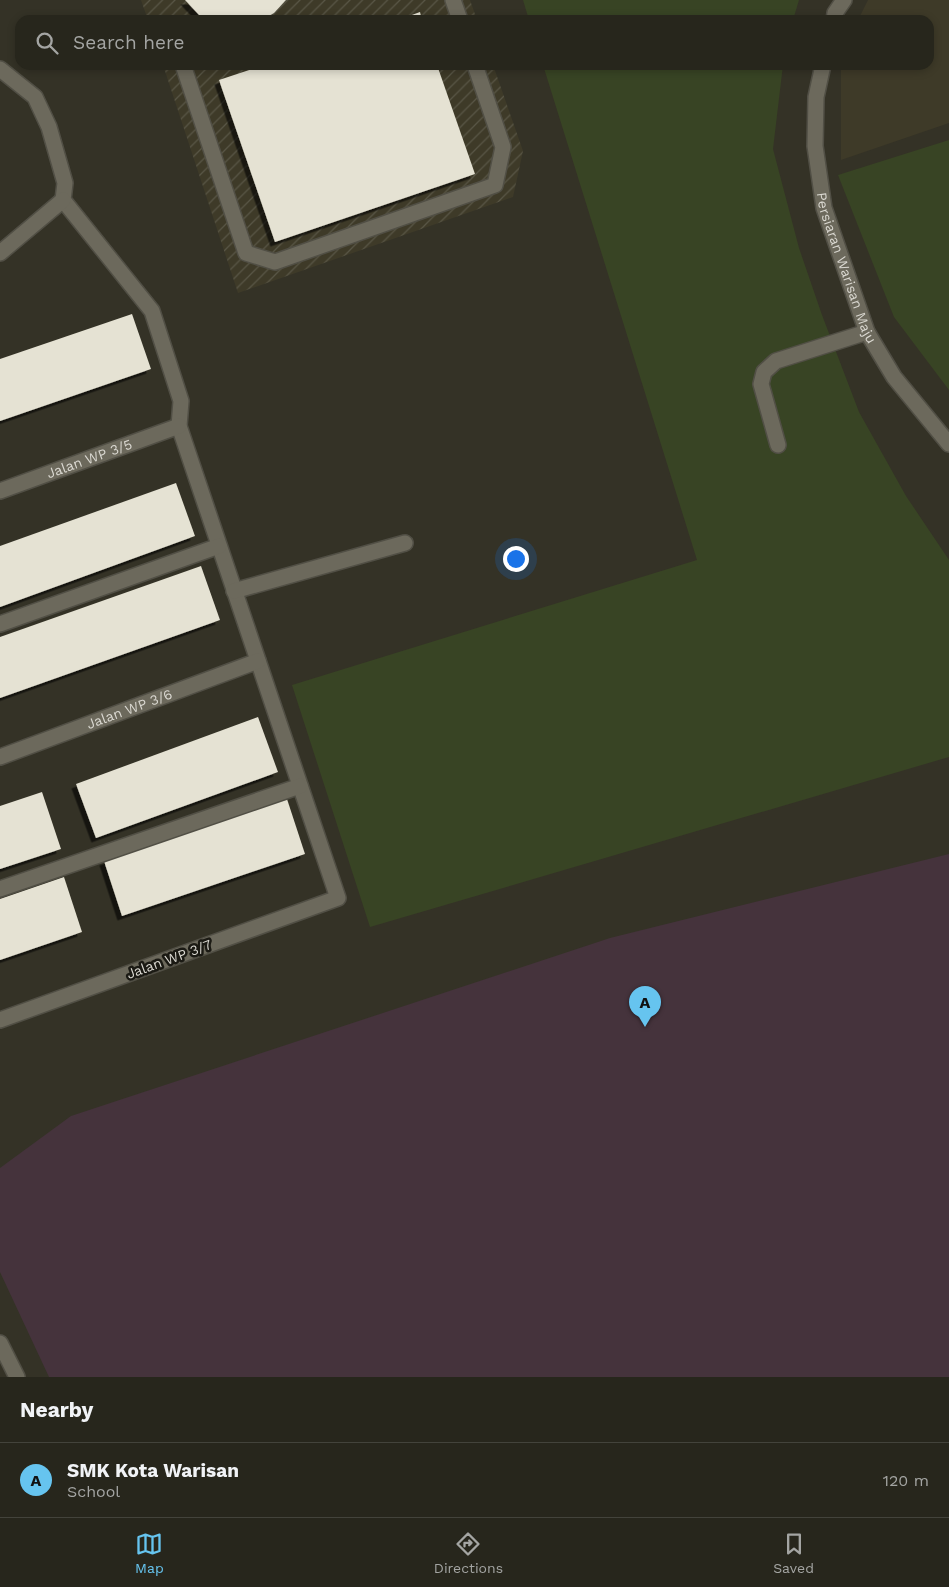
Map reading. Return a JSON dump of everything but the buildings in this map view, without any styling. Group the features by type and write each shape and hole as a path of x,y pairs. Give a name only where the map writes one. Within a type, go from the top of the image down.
{"street":[{"path":"453,0 458,15"},
{"path":"835,15 844,0"},
{"path":"0,70 35,97 49,127 65,183 63,200 0,253"},
{"path":"184,70 246,253 275,262 495,185 503,147 477,70"},
{"name":"Persiaran Warisan Maju","path":"822,70 816,97 815,146 824,208 867,332 894,377 949,444"},
{"path":"0,890 300,786 179,426 180,401 152,311 63,200"},
{"path":"778,445 761,384 764,372 776,361 867,332"},
{"name":"Jalan WP 3/5","path":"0,491 179,426"},
{"path":"234,591 405,543"},
{"path":"0,624 220,546"},
{"name":"Jalan WP 3/6","path":"0,757 258,661"},
{"name":"Jalan WP 3/7","path":"0,1020 338,898 300,786"},
{"path":"0,1342 17,1377"}],"shaded area":[{"path":"141,0 470,0 475,15 146,15"},
{"path":"868,0 949,0 949,123 841,160 841,70 934,70 934,15 860,15"},
{"path":"165,70 495,70 523,151 513,197 238,293"},
{"path":"949,854 949,1377 49,1377 0,1272 0,1168 71,1116 610,938"}],"green space":[{"path":"523,0 799,0 794,15 528,15"},
{"path":"545,70 782,70 773,149 799,248 859,412 906,496 949,560 949,757 370,927 292,685 697,560"},
{"path":"949,140 949,390 894,317 838,175"}],"place":[{"name":"SMK Kota Warisan","path":"645,1027"}]}
